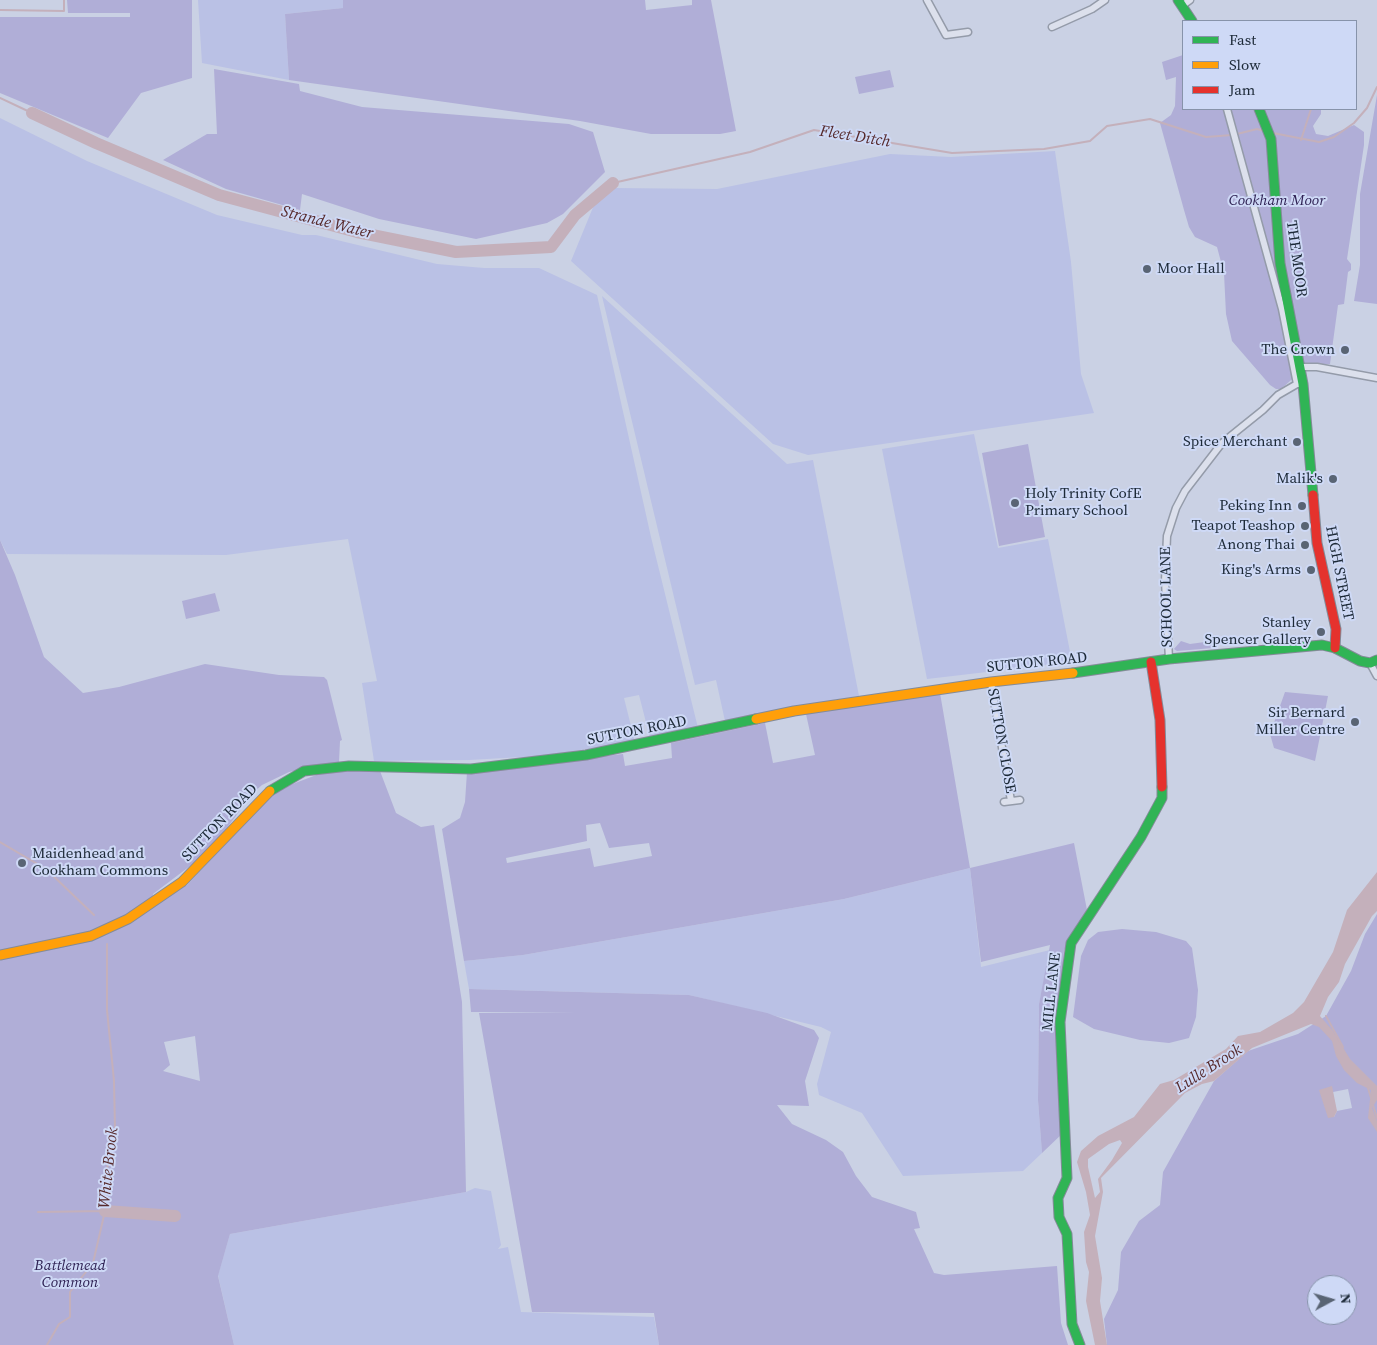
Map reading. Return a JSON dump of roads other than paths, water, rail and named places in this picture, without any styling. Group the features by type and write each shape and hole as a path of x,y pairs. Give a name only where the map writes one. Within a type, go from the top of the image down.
{"main road":[{"path":"1183,2 1192,20"},
{"name":"THE MOOR","path":"1260,110 1271,140 1280,262 1301,367 1300,384"},
{"name":"HIGH STREET","path":"1300,384 1317,544 1336,629 1335,648"},
{"name":"SUTTON ROAD","path":"0,955 91,936 128,919 182,882 269,791 304,771 349,766 471,769 586,755 794,711 991,682 1152,662 1168,658 1314,646 1335,648"},
{"path":"1335,648 1360,660 1374,661"},
{"name":"MILL LANE","path":"1080,1345 1072,1324 1067,1234 1059,1217 1058,1198 1067,1178 1060,1022 1071,942 1141,837 1162,798 1160,720 1152,662"}],"street":[{"path":"927,0 946,35 968,32"},
{"path":"1052,27 1092,10 1105,0"},
{"path":"1227,110 1241,154 1300,384"},
{"path":"1301,367 1317,367 1377,378"},
{"name":"SCHOOL LANE","path":"1168,658 1165,581 1167,536 1176,508 1185,491 1222,443 1263,410 1278,395 1300,384"},
{"path":"1374,661 1377,676"},
{"name":"SUTTON CLOSE","path":"991,682 1008,802 1020,800"}],"water":[{"name":"Lulle Brook","path":"1377,872 1377,911 1372,916 1345,964 1339,982 1328,997 1320,1016 1333,1031 1350,1059 1377,1086 1377,1100 1372,1108 1377,1121 1377,1132 1368,1118 1371,1090 1357,1083 1344,1070 1336,1056 1332,1041 1319,1027 1311,1024 1252,1048 1214,1081 1202,1084 1185,1093 1101,1178 1103,1192 1095,1236 1102,1278 1100,1301 1107,1345 1095,1345 1086,1301 1089,1272 1086,1262 1084,1232 1090,1215 1086,1192 1077,1162 1081,1151 1098,1136 1134,1117 1160,1084 1174,1080 1226,1049 1238,1036 1260,1032 1293,1013 1304,1002 1333,952 1347,910","holes":["1120,1140 1122,1143 1098,1179 1100,1192 1095,1198 1088,1159 1109,1144"]},
{"path":"1332,1086 1337,1111 1334,1117 1328,1118 1319,1090"}],"waterway":[{"name":"White Brook","path":"0,10 64,11 64,0"},
{"path":"1273,133 1319,142 1334,137 1354,123 1367,108 1377,87"},
{"path":"0,98 32,113"},
{"path":"1301,140 1311,110"},
{"name":"Strande Water","path":"32,113 96,143 219,195 357,232 456,252 551,247 575,215 613,183"},
{"name":"Fleet Ditch","path":"613,183 750,152 814,130 952,153 1044,149 1090,141 1107,126 1150,119 1206,137 1232,135"},
{"path":"1237,134 1257,129 1264,131"},
{"name":"White Brook","path":"0,842 46,869 94,915"},
{"name":"White Brook","path":"47,1345 59,1324 70,1317 70,1292 93,1263 105,1211 107,1169 115,1129 114,1081 107,1010 107,944"},
{"path":"1326,1016 1343,1047"},
{"path":"1368,1088 1371,1098"},
{"path":"1373,1105 1377,1118"},
{"path":"38,1212 105,1211"},
{"path":"105,1211 175,1216"}],"place":[{"name":"Moor Hall","path":"1147,269"},
{"name":"The Crown","path":"1345,350"},
{"name":"Spice Merchant","path":"1297,442"},
{"name":"Malik's","path":"1333,479"},
{"name":"Holy Trinity CofE Primary School","path":"1015,503"},
{"name":"Peking Inn","path":"1302,506"},
{"name":"Teapot Teashop","path":"1305,526"},
{"name":"Anong Thai","path":"1305,545"},
{"name":"King's Arms","path":"1311,570"},
{"name":"Stanley Spencer Gallery","path":"1321,632"},
{"name":"Sir Bernard Miller Centre","path":"1355,722"},
{"name":"Maidenhead and Cookham Commons","path":"22,863"}],"park label":[{"name":"Cookham Moor","path":"1277,201"},
{"name":"Battlemead Common","path":"70,1274"}]}
